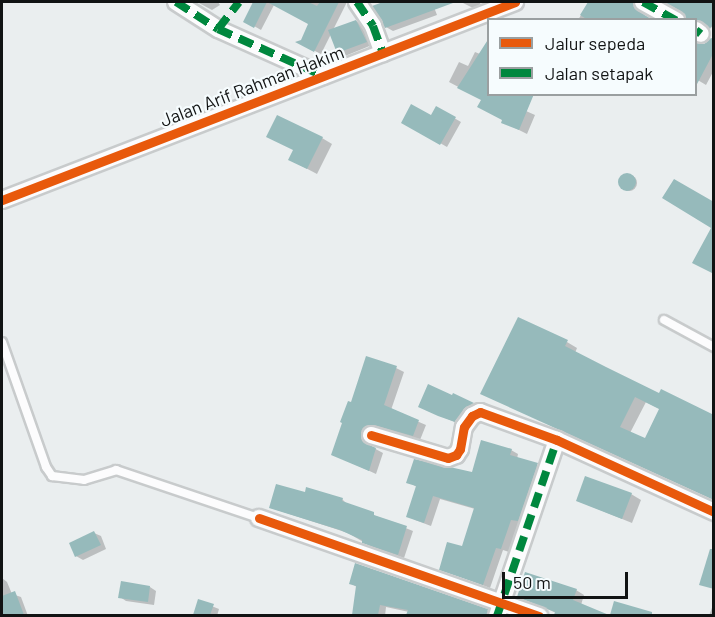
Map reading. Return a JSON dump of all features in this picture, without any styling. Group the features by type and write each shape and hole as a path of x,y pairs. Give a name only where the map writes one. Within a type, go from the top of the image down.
{"street":[{"path":"176,2 218,29 323,76"},
{"path":"357,2 373,26 382,53"},
{"name":"Jalan Arif Rahman Hakim","path":"2,200 515,2"},
{"path":"643,2 672,18"},
{"path":"371,435 448,458 456,455 460,449 464,427 472,416 480,412 557,440 714,512"},
{"path":"499,608 557,440"},
{"path":"259,518 499,608 539,615"}],"lane":[{"path":"664,320 714,347"},
{"path":"2,342 46,467 52,476 84,480 116,470 259,518"}],"building":[{"path":"253,2 267,2 254,28 243,22"},
{"path":"267,2 308,2 317,6 320,2 339,2 314,52 295,42 301,40 308,24"},
{"path":"383,2 453,3 385,28 372,6"},
{"path":"588,2 633,2 638,11 650,18 585,18 580,15"},
{"path":"664,2 714,2 714,22 710,29 697,18 685,18 681,11"},
{"path":"356,20 367,42 337,53 328,30"},
{"path":"711,38 714,39 714,52 697,84 697,43 704,44"},
{"path":"487,41 487,96 533,96 519,130 501,123 502,120 477,107 481,100 457,88"},
{"path":"411,104 431,115 436,106 456,117 440,145 401,123"},
{"path":"277,115 323,137 307,169 288,160 293,150 266,137"},
{"path":"627,173 633,176 636,182 633,188 627,191 621,188 618,182 621,176"},
{"path":"674,179 714,202 714,274 692,263 711,228 662,198"},
{"path":"518,317 568,340 565,346 606,367 659,393 661,389 714,415 714,500 480,394","holes":["635,397 659,409 645,438 620,427"]},
{"path":"366,356 397,366 384,405 419,420 413,436 374,425 363,428 361,437 363,442 376,448 369,471 331,455 342,423 340,422 348,401 351,402"},
{"path":"428,384 474,403 464,409 455,422 438,416 418,407"},
{"path":"481,440 512,449 510,455 538,463 518,521 511,520 501,549 496,548 483,585 439,570 447,542 462,546 474,508 433,496 424,523 406,517 416,486 406,483 414,459 472,472"},
{"path":"585,476 632,493 622,519 576,501"},
{"path":"276,484 305,492 306,487 343,498 342,501 374,512 374,515 407,526 398,555 362,543 362,540 340,530 269,508"},
{"path":"94,531 101,545 75,557 69,543"},
{"path":"710,549 714,549 714,589 699,585"},
{"path":"355,563 488,609 487,615 406,615 408,610 380,605 378,615 352,615 356,586 349,584"},
{"path":"525,572 577,589 573,600 609,615 554,615 555,612 517,597"},
{"path":"121,581 150,586 148,602 118,598"},
{"path":"15,591 24,615 2,615 2,596"},
{"path":"198,599 214,604 210,615 193,615"},
{"path":"614,601 652,612 652,615 610,615"}],"marked path":[{"path":"176,2 218,29 323,76"},
{"path":"218,29 239,2"},
{"path":"357,2 373,26 383,53"},
{"path":"643,2 672,18"},
{"path":"697,31 701,34"},
{"path":"497,616 557,440"}],"cycle path":[{"path":"2,200 515,2"},
{"path":"371,435 448,458 456,455 460,449 464,427 472,416 480,412 557,440 714,512"},
{"path":"259,518 539,616"}]}
